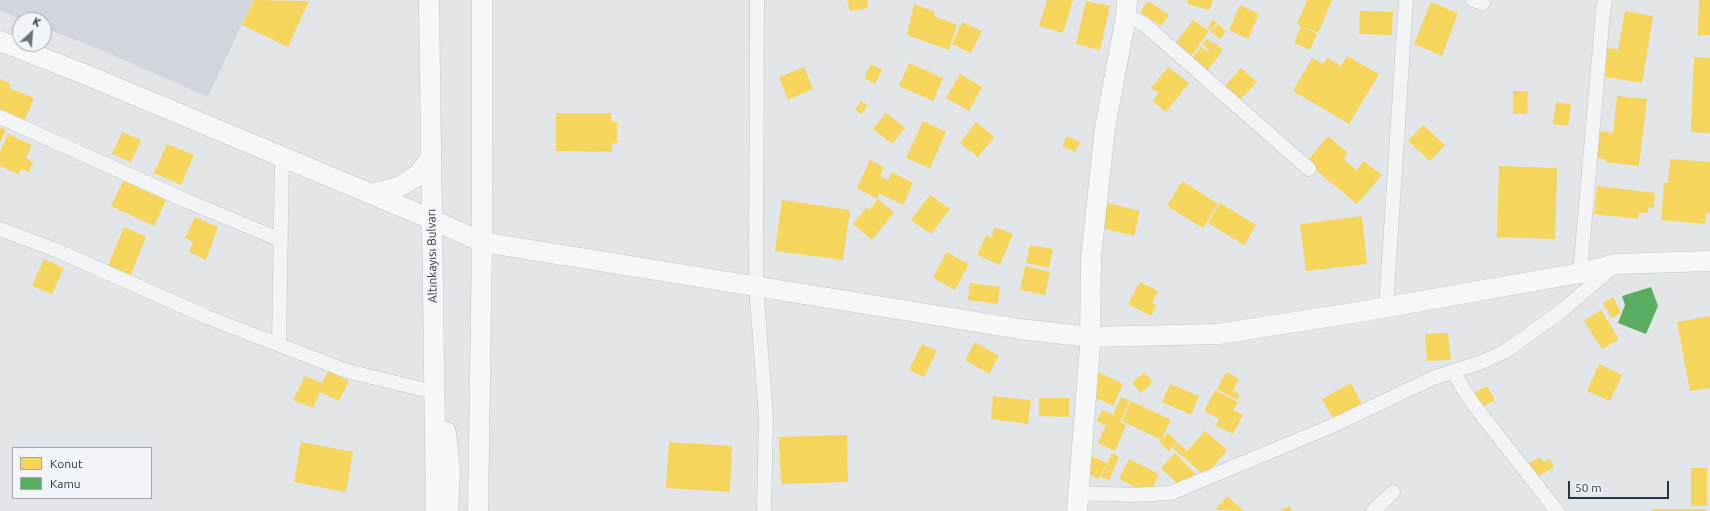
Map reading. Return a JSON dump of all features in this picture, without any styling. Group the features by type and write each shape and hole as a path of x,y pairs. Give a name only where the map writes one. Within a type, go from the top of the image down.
{"main road":[{"name":"Altınkayısı Bulvarı","path":"429,0 436,511"},
{"path":"478,511 482,242 482,0"},
{"path":"1078,502 1090,337 1091,257 1104,136 1126,8"},
{"path":"0,41 89,76 282,158 431,219 482,242 1020,329 1090,337 1218,334 1386,307 1580,273 1616,264 1710,261"},
{"path":"370,194 396,188 404,184 418,175 431,157"},
{"path":"434,392 446,428 450,472 448,511"}],"street":[{"path":"757,0 756,286 766,417 764,511"},
{"path":"1386,307 1406,0"},
{"path":"1580,273 1605,0"},
{"path":"1126,8 1309,169"},
{"path":"0,117 187,201 280,240"},
{"path":"279,344 282,158"},
{"path":"0,229 56,250 206,317 347,371 434,392"},
{"path":"1078,502 1132,496 1170,494 1334,425 1433,378 1482,362 1506,351 1564,309 1616,264"},
{"path":"1453,372 1473,404 1557,511"},
{"path":"1373,511 1393,492"}],"shaded area":[{"path":"0,0 253,0 208,97 99,49 52,31 52,12 12,12 12,16 0,11"}],"building: Konut":[{"path":"254,0 309,1 288,47 242,25"},
{"path":"847,0 867,0 868,8 850,11"},
{"path":"1047,0 1073,0 1063,33 1039,26"},
{"path":"1188,0 1213,0 1209,10 1187,4"},
{"path":"1307,0 1332,0 1318,33 1297,24"},
{"path":"1699,0 1710,0 1710,35 1698,35"},
{"path":"1086,1 1110,6 1100,50 1076,44"},
{"path":"1148,1 1169,15 1161,26 1140,12"},
{"path":"1431,2 1458,13 1442,56 1414,44"},
{"path":"914,4 935,12 934,16 957,25 949,50 907,35"},
{"path":"1240,5 1259,14 1248,39 1229,30"},
{"path":"1360,11 1393,12 1392,35 1359,34"},
{"path":"1625,11 1653,16 1642,83 1601,76 1605,47 1618,50"},
{"path":"1193,20 1209,31 1192,55 1175,44"},
{"path":"1213,20 1217,22 1212,30 1207,28"},
{"path":"962,22 982,31 971,53 952,44"},
{"path":"1218,24 1226,31 1220,39 1211,32"},
{"path":"1301,26 1317,34 1310,50 1294,43"},
{"path":"1207,39 1214,44 1209,50 1203,44"},
{"path":"1215,43 1223,50 1207,71 1191,59 1201,47 1208,52"},
{"path":"1347,56 1379,74 1349,124 1293,91 1312,58 1323,64 1327,58 1341,66"},
{"path":"1694,57 1710,58 1710,133 1691,132"},
{"path":"909,63 943,78 933,101 899,86"},
{"path":"871,64 882,70 875,84 864,78"},
{"path":"804,67 813,89 788,100 779,77"},
{"path":"1168,67 1189,83 1166,112 1152,101 1159,93 1151,88"},
{"path":"1241,68 1257,82 1237,103 1222,89"},
{"path":"960,74 982,87 969,111 946,98"},
{"path":"0,79 11,84 9,88 34,98 25,120 0,110"},
{"path":"1513,91 1528,91 1527,114 1513,114"},
{"path":"1617,96 1647,99 1639,166 1605,162 1605,159 1596,158 1599,131 1613,133"},
{"path":"861,101 867,105 862,114 855,110"},
{"path":"1556,102 1571,104 1568,126 1553,124"},
{"path":"556,113 611,113 611,122 617,122 617,143 612,143 612,152 556,151"},
{"path":"886,113 905,128 892,144 873,129"},
{"path":"923,121 946,132 930,168 906,158"},
{"path":"976,122 994,137 978,157 960,143"},
{"path":"1423,125 1445,145 1430,161 1408,141"},
{"path":"0,127 6,130 0,142"},
{"path":"122,132 141,140 131,162 112,154"},
{"path":"8,134 32,145 26,158 33,162 29,172 21,169 18,174 0,166 0,151"},
{"path":"1067,136 1080,142 1075,152 1062,146"},
{"path":"1328,136 1348,153 1343,159 1356,170 1364,161 1382,175 1357,204 1306,162"},
{"path":"167,144 194,155 181,185 154,173"},
{"path":"1670,159 1710,162 1710,214 1706,213 1705,224 1661,220 1664,183 1668,183"},
{"path":"870,160 884,167 880,176 888,180 892,172 913,183 903,205 879,193 877,199 857,188"},
{"path":"1499,166 1557,168 1555,239 1497,237"},
{"path":"123,181 166,200 154,226 111,206"},
{"path":"1182,181 1218,204 1203,228 1167,206"},
{"path":"1597,186 1655,193 1654,208 1648,207 1648,213 1639,212 1638,219 1594,214"},
{"path":"930,195 950,209 931,234 911,220"},
{"path":"878,199 894,213 872,240 853,224 867,207 869,210"},
{"path":"782,200 850,210 843,260 775,251"},
{"path":"1108,203 1140,211 1134,236 1102,228"},
{"path":"1220,203 1256,225 1244,245 1208,223"},
{"path":"1362,216 1367,264 1306,271 1300,224"},
{"path":"195,217 218,227 206,260 189,252 193,242 185,238"},
{"path":"124,227 146,237 130,277 108,266"},
{"path":"995,227 1013,234 1000,265 977,255 986,235 991,238"},
{"path":"1030,245 1053,249 1049,268 1026,263"},
{"path":"946,252 969,264 955,290 933,278"},
{"path":"44,259 64,268 52,294 32,286"},
{"path":"1025,266 1050,272 1045,295 1020,290"},
{"path":"1140,282 1158,291 1152,303 1156,305 1151,316 1128,304"},
{"path":"970,283 1000,287 998,304 968,300"},
{"path":"1613,297 1621,313 1612,318 1603,303"},
{"path":"1601,310 1619,339 1602,349 1584,321"},
{"path":"1710,316 1710,388 1690,391 1677,322"},
{"path":"1448,333 1451,360 1427,361 1425,334"},
{"path":"975,342 999,356 989,374 965,360"},
{"path":"922,344 937,351 924,377 909,370"},
{"path":"1599,364 1622,375 1610,401 1587,391"},
{"path":"328,371 349,381 339,401 320,392 313,408 293,400 305,376 322,383"},
{"path":"1098,372 1123,384 1113,406 1088,394"},
{"path":"1144,372 1153,382 1141,393 1132,383"},
{"path":"1226,372 1239,379 1233,391 1240,395 1237,400 1217,389"},
{"path":"1351,383 1362,404 1334,420 1322,399"},
{"path":"1170,384 1199,396 1191,415 1162,402"},
{"path":"1487,386 1495,400 1482,407 1474,393"},
{"path":"1215,390 1238,402 1233,410 1243,415 1233,434 1216,426 1219,419 1204,411"},
{"path":"993,396 1031,400 1028,424 991,419"},
{"path":"1121,397 1130,401 1120,422 1126,425 1115,451 1098,443 1106,425 1097,421 1102,410 1113,415"},
{"path":"1039,398 1069,398 1069,417 1039,416"},
{"path":"1131,401 1171,420 1161,440 1122,421"},
{"path":"1205,431 1227,450 1205,476 1173,448 1178,443 1187,451"},
{"path":"1168,433 1177,442 1169,451 1159,442"},
{"path":"847,435 848,482 781,484 779,437"},
{"path":"301,442 353,452 346,492 294,482"},
{"path":"669,442 732,446 730,492 666,488"},
{"path":"1112,453 1119,457 1109,480 1101,477"},
{"path":"1175,453 1196,474 1182,488 1161,468"},
{"path":"1089,455 1107,463 1099,479 1082,471"},
{"path":"1539,457 1544,462 1550,459 1554,467 1537,477 1528,464"},
{"path":"1129,459 1159,474 1150,494 1119,479"},
{"path":"1691,468 1707,468 1707,506 1691,506"},
{"path":"1227,496 1244,511 1215,510"},
{"path":"1290,506 1292,511 1280,511"},
{"path":"1652,509 1706,509 1706,511 1652,511"}],"building: Kamu":[{"path":"1651,287 1658,306 1646,334 1618,323 1625,305 1622,296"}]}
